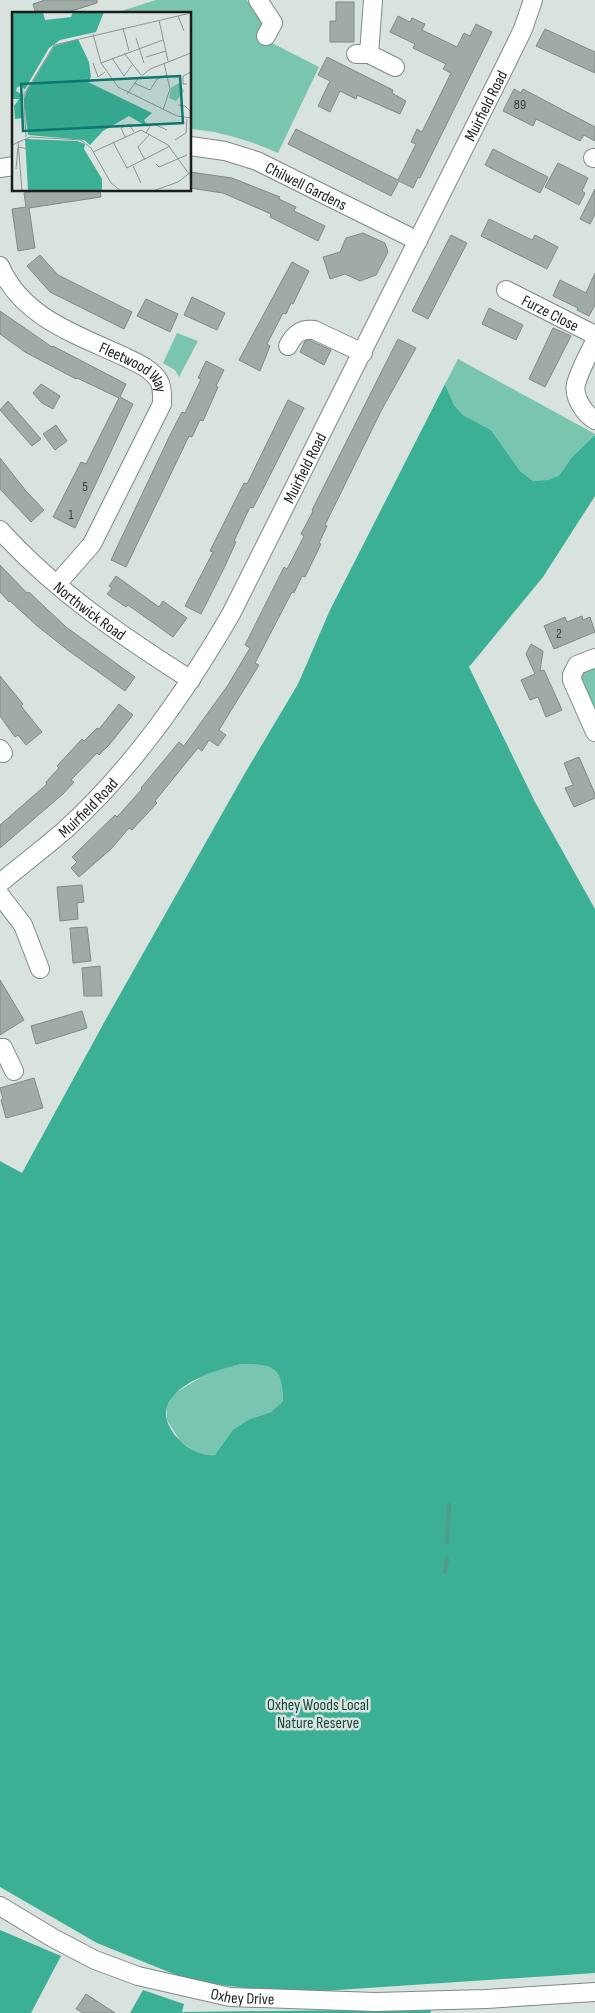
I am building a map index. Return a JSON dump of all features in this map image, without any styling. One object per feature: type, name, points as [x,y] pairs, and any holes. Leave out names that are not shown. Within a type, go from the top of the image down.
[{"type":"street","points":[[258,0],[273,23],[266,36]]},
{"type":"street","points":[[374,0],[362,54],[395,67]]},
{"type":"street","name":"Muirfield Road","points":[[0,883],[65,830],[135,756],[164,719],[231,614],[513,51],[533,0]]},
{"type":"street","name":"Chilwell Gardens","points":[[191,146],[225,151],[257,161],[418,241]]},
{"type":"street","name":"Fleetwood Way","points":[[0,266],[14,290],[24,302],[39,314],[143,366],[160,382],[162,389],[162,404],[92,544],[57,584]]},
{"type":"street","name":"Furze Close","points":[[506,290],[595,335]]},
{"type":"street","points":[[288,346],[296,334],[307,329],[314,330],[363,353]]},
{"type":"street","name":"Furze Close","points":[[595,341],[576,385],[582,406],[590,418],[595,420]]},
{"type":"street","name":"Northwick Road","points":[[0,530],[93,615],[190,680]]},
{"type":"street","points":[[595,658],[577,665],[572,675],[572,680],[595,732]]},
{"type":"street","points":[[0,895],[24,925],[40,968]]},
{"type":"street","points":[[0,1048],[3,1048],[14,1071]]},
{"type":"street","name":"Oxhey Drive","points":[[0,1906],[53,1938],[95,1960],[138,1976],[230,1997],[488,2006],[595,1992]]},
{"type":"green space","points":[[156,0],[247,0],[263,25],[258,36],[319,67],[278,153],[235,137],[191,129],[191,12],[118,12]]},
{"type":"green space","points":[[177,333],[198,341],[179,377],[175,370],[163,363]]},
{"type":"green space","points":[[458,359],[595,435],[572,457],[560,476],[547,480],[533,481],[520,471],[491,430],[463,415],[454,405],[445,384]]},
{"type":"green space","name":"Oxhey Woods Local Nature Reserve","points":[[445,384],[454,405],[463,415],[491,430],[520,471],[533,481],[547,480],[559,476],[572,457],[595,435],[595,496],[543,577],[469,667],[535,802],[595,909],[595,1973],[322,1991],[253,1989],[191,1981],[97,1943],[0,1887],[0,1161],[22,1173],[106,1019],[245,773],[298,684],[330,610]],"holes":[[[243,1364],[263,1365],[275,1370],[281,1381],[283,1401],[271,1412],[250,1419],[233,1430],[215,1455],[206,1455],[188,1447],[173,1433],[168,1424],[166,1416],[167,1407],[172,1398],[188,1383],[211,1373]]]},
{"type":"green space","points":[[595,663],[595,715],[580,680],[580,671]]},
{"type":"green space","points":[[243,1364],[263,1365],[275,1370],[281,1381],[283,1401],[271,1412],[250,1419],[215,1455],[206,1457],[197,1453],[180,1441],[167,1420],[167,1407],[174,1394],[203,1376],[222,1368]]},
{"type":"green space","points":[[0,1930],[61,1956],[31,2013],[0,2013]]},
{"type":"green space","points":[[143,1990],[184,2004],[182,2012],[430,2009],[431,2013],[130,2013]]},
{"type":"building","points":[[45,0],[97,0],[97,3],[68,12],[35,12],[33,4]]},
{"type":"building","points":[[336,2],[354,2],[354,42],[330,42],[330,21],[336,21]]},
{"type":"building","points":[[398,16],[410,22],[412,18],[425,24],[422,30],[457,47],[464,33],[470,36],[476,24],[492,32],[420,178],[418,177],[413,188],[399,181],[391,196],[288,144],[296,129],[398,180],[416,144],[411,142],[417,129],[422,132],[451,73],[443,69],[446,64],[413,48],[415,44],[390,32]]},
{"type":"building","points":[[545,29],[595,52],[595,73],[536,46]]},
{"type":"building","points":[[327,57],[393,90],[392,93],[406,101],[400,114],[357,95],[356,99],[340,91],[330,112],[318,106],[330,81],[318,75]]},
{"type":"building","points":[[514,89],[521,93],[523,89],[595,127],[595,141],[584,135],[580,141],[536,119],[533,126],[503,111]]},
{"type":"building","points":[[493,149],[548,177],[540,193],[485,165]]},
{"type":"building","points":[[558,163],[588,178],[582,191],[585,193],[579,205],[545,187]]},
{"type":"building","points":[[191,172],[232,178],[280,197],[279,199],[296,207],[294,211],[325,226],[318,241],[270,217],[271,214],[223,193],[191,188]]},
{"type":"building","points":[[595,189],[595,214],[590,224],[580,219]]},
{"type":"building","points":[[33,191],[100,191],[101,197],[29,208],[35,248],[18,251],[12,209],[26,207],[24,193]]},
{"type":"building","points":[[489,219],[532,240],[535,235],[558,247],[547,269],[481,236]]},
{"type":"building","points":[[363,233],[385,243],[388,252],[376,275],[360,281],[345,274],[330,279],[323,257],[340,252],[346,238]]},
{"type":"building","points":[[451,235],[467,243],[428,319],[412,311]]},
{"type":"building","points":[[40,255],[58,275],[132,312],[124,329],[50,292],[27,266]]},
{"type":"building","points":[[292,262],[309,271],[293,304],[291,303],[286,314],[283,313],[267,344],[270,346],[260,371],[239,360]]},
{"type":"building","points":[[595,273],[595,305],[589,316],[577,310],[578,308],[553,296],[560,280],[586,293]]},
{"type":"building","points":[[192,297],[225,313],[217,330],[184,315]]},
{"type":"building","points":[[146,299],[178,314],[170,332],[137,316]]},
{"type":"building","points":[[489,308],[523,325],[516,340],[482,324]]},
{"type":"building","points":[[0,311],[52,347],[126,384],[120,397],[133,404],[75,528],[53,517],[81,462],[86,464],[119,398],[76,379],[25,352],[0,334]]},
{"type":"building","points":[[553,328],[571,336],[545,387],[529,379]]},
{"type":"building","points":[[398,339],[416,348],[381,411],[325,525],[327,526],[319,543],[321,544],[305,577],[302,576],[294,593],[292,592],[255,663],[259,665],[219,730],[226,735],[218,746],[209,740],[202,751],[198,748],[155,801],[157,803],[132,830],[129,828],[111,849],[79,877],[71,868],[77,862],[72,857],[115,815],[117,817],[179,742],[184,746],[228,685],[250,648],[245,645],[284,567],[287,569],[304,536],[301,534],[312,510]]},
{"type":"building","points":[[309,340],[331,350],[324,365],[300,352],[305,341]]},
{"type":"building","points":[[206,361],[224,370],[216,386],[218,387],[203,421],[200,420],[192,437],[189,436],[126,567],[111,560],[171,433],[182,412],[185,413],[201,379],[198,378]]},
{"type":"building","points":[[41,384],[60,396],[53,409],[42,403],[33,393]]},
{"type":"building","points":[[288,400],[304,408],[253,508],[250,507],[234,541],[236,542],[201,614],[185,606],[213,552],[210,551],[244,483],[247,484]]},
{"type":"building","points":[[8,401],[41,439],[32,446],[0,410]]},
{"type":"building","points":[[56,425],[67,441],[55,450],[43,434]]},
{"type":"building","points":[[0,458],[44,510],[31,522],[0,489]]},
{"type":"building","points":[[0,565],[27,593],[29,592],[66,627],[135,677],[125,691],[69,651],[9,602],[0,592]]},
{"type":"building","points":[[116,576],[159,607],[163,601],[187,618],[173,637],[128,605],[126,607],[107,594],[112,588],[109,586]]},
{"type":"building","points":[[582,616],[583,620],[590,617],[595,632],[554,649],[544,626],[565,617],[567,622]]},
{"type":"building","points":[[531,644],[543,651],[540,671],[544,670],[562,710],[546,717],[538,697],[530,700],[521,680],[535,674],[526,654]]},
{"type":"building","points":[[0,676],[23,704],[21,706],[42,732],[26,745],[18,735],[15,737],[0,716]]},
{"type":"building","points":[[119,704],[133,715],[110,744],[99,755],[97,753],[71,780],[74,782],[63,794],[0,848],[0,825],[47,784],[46,782],[59,768],[57,766],[82,739],[84,741],[97,728],[99,729]]},
{"type":"building","points":[[579,757],[595,798],[574,807],[565,788],[573,785],[564,763]]},
{"type":"building","points":[[82,885],[84,902],[77,903],[78,919],[60,921],[57,887]]},
{"type":"building","points":[[87,927],[91,961],[73,963],[70,928]]},
{"type":"building","points":[[100,966],[102,996],[84,996],[82,968]]},
{"type":"building","points":[[0,980],[24,1020],[0,1035]]},
{"type":"building","points":[[82,1011],[87,1028],[36,1044],[31,1026]]},
{"type":"building","points":[[34,1078],[43,1108],[6,1118],[0,1088]]},
{"type":"building","points":[[86,1994],[115,2013],[83,2013],[76,2009]]},
{"type":"waterway","points":[[447,1542],[449,1505]]},
{"type":"waterway","points":[[445,1571],[447,1558]]}]
